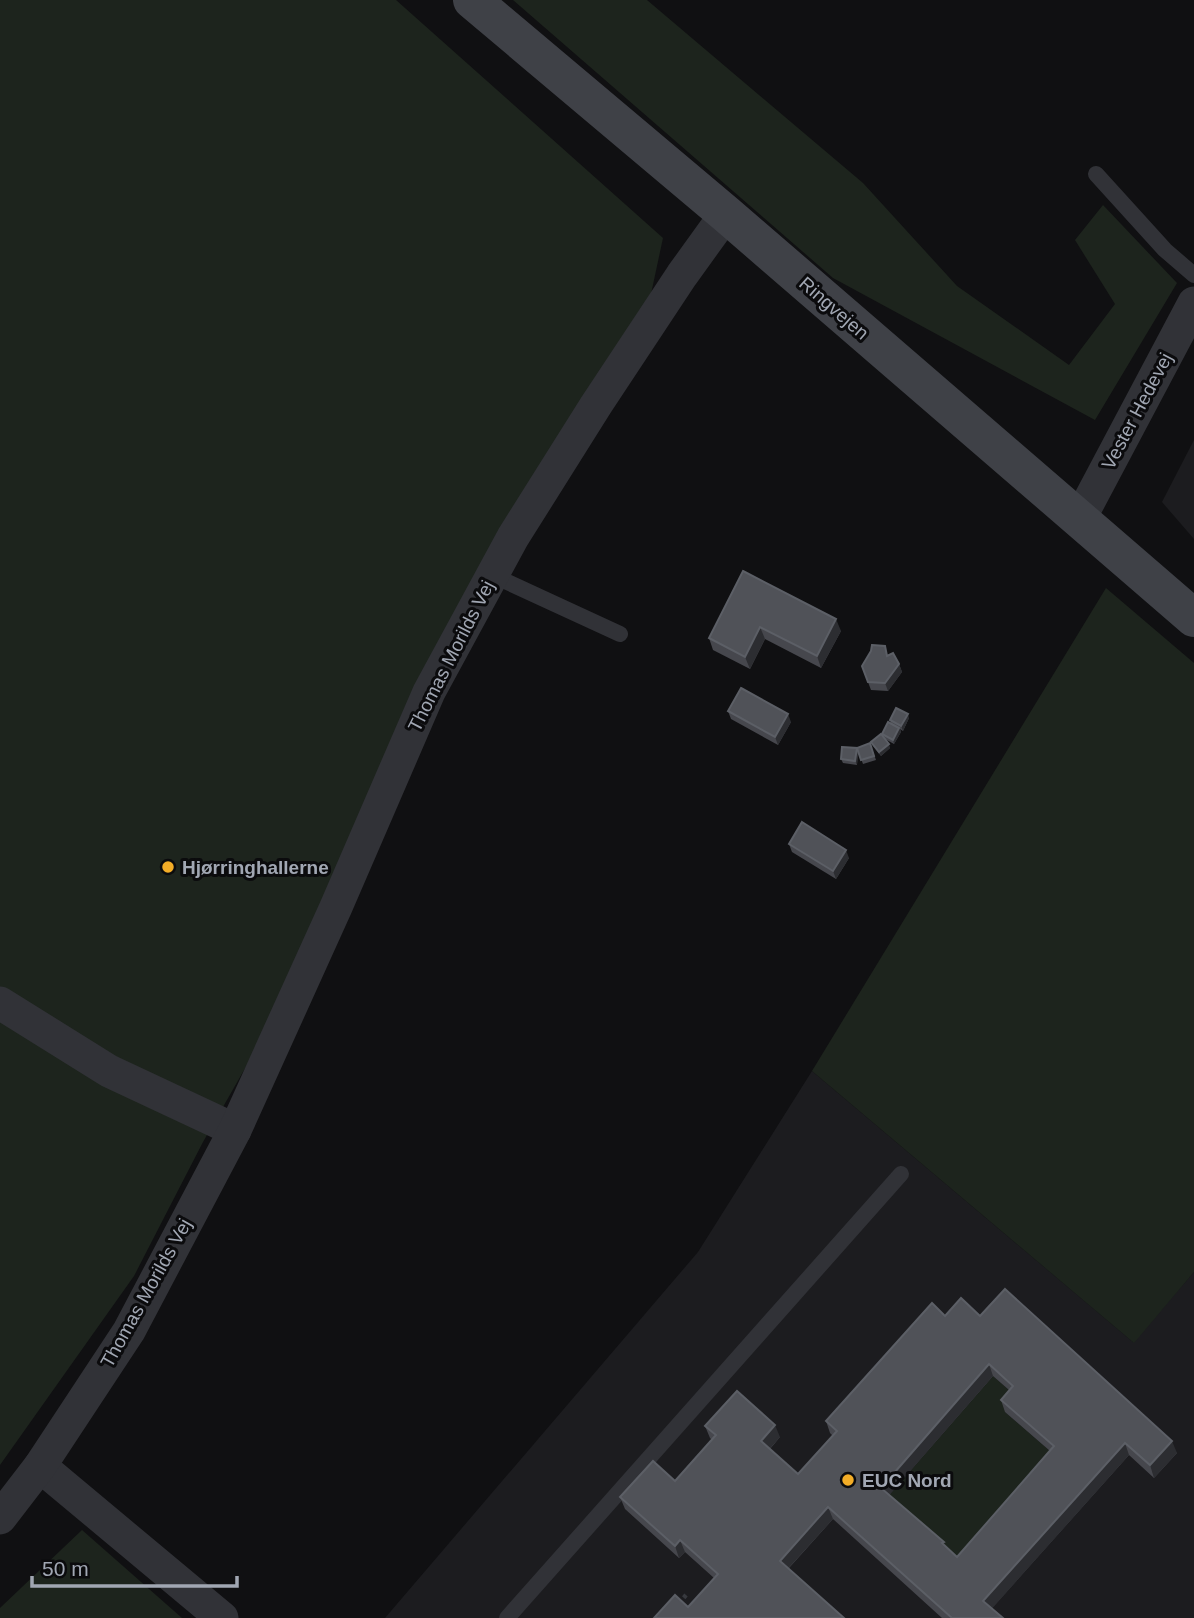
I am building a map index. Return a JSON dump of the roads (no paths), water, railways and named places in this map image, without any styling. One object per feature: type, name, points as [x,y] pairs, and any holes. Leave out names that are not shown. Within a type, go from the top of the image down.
[{"type":"main road","name":"Ringvejen","points":[[472,0],[726,214],[1194,618]]},
{"type":"street","name":"Thomas Morilds Vej","points":[[0,1518],[40,1466],[129,1331],[234,1130],[429,692],[513,537],[596,405],[726,214]]},
{"type":"street","name":"Vester Hedevej","points":[[1079,520],[1194,303]]},
{"type":"street","points":[[0,1003],[109,1071],[234,1130]]},
{"type":"street","points":[[40,1466],[222,1618]]},
{"type":"lane","points":[[1096,174],[1165,250],[1194,275]]},
{"type":"lane","points":[[492,575],[620,634]]},
{"type":"lane","points":[[508,1618],[901,1174]]},
{"type":"place","name":"Hjørringhallerne","points":[[168,867]]},
{"type":"place","name":"EUC Nord","points":[[848,1480]]}]
